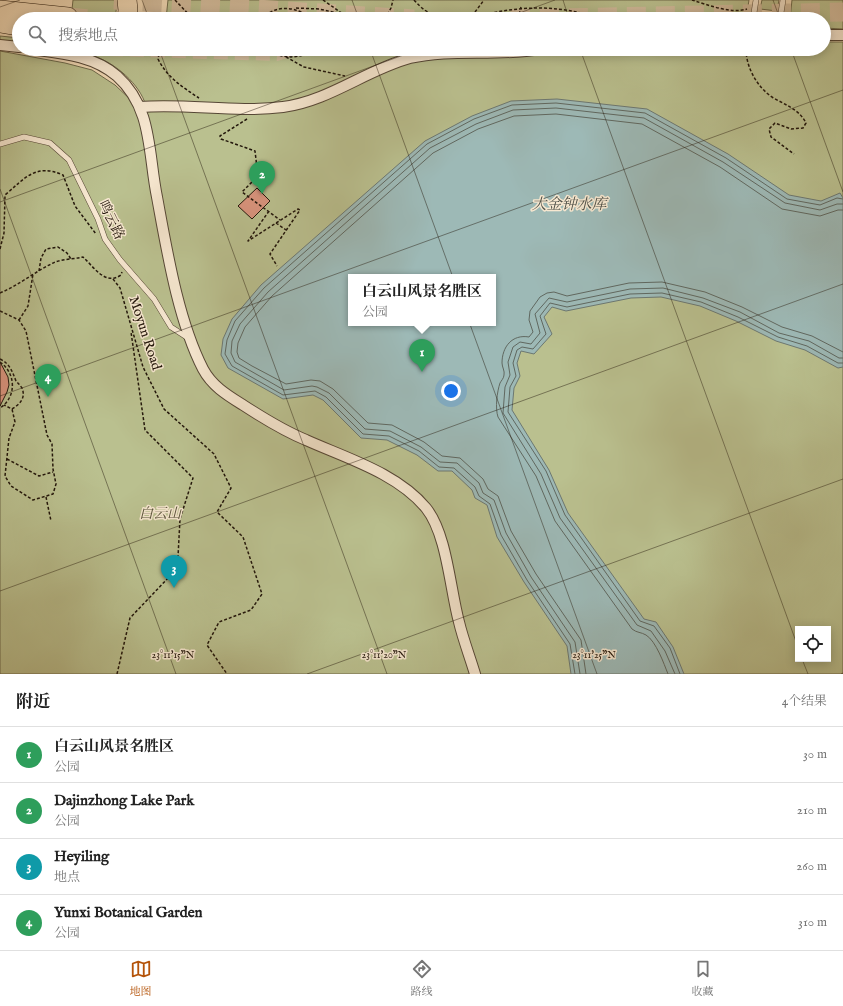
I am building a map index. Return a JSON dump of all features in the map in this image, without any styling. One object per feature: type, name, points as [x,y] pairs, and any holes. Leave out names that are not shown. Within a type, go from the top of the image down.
[{"type":"highway","points":[[127,0],[127,12]]},
{"type":"highway","points":[[0,10],[19,12]]},
{"type":"highway","points":[[0,24],[12,25]]},
{"type":"street","points":[[831,35],[843,35]]},
{"type":"street","points":[[0,45],[12,46]]},
{"type":"street","points":[[76,56],[97,63],[116,75],[136,97],[146,121],[156,195],[186,326],[202,367],[210,381],[224,393],[257,414],[303,439],[390,478],[415,496],[427,509],[432,516],[441,538],[459,622],[475,674]]},
{"type":"street","points":[[140,107],[156,106],[210,109],[248,109],[285,106],[320,97],[391,65],[423,56]]},
{"type":"lane","points":[[754,12],[756,0]]},
{"type":"lane","points":[[781,12],[783,0]]},
{"type":"lane","name":"鸣云路","points":[[0,144],[24,137],[50,143],[68,160],[98,219],[105,239],[120,260],[154,299],[171,327],[192,340]]},
{"type":"path","points":[[175,0],[186,12]]},
{"type":"path","points":[[323,0],[339,12]]},
{"type":"path","points":[[389,12],[393,0]]},
{"type":"path","points":[[414,0],[424,12]]},
{"type":"path","points":[[476,12],[484,0]]},
{"type":"path","points":[[692,0],[708,5],[735,10],[749,8]]},
{"type":"path","points":[[294,8],[301,12]]},
{"type":"path","points":[[275,12],[294,8],[320,9],[333,12]]},
{"type":"path","points":[[499,12],[521,8],[554,8],[571,12]]},
{"type":"path","points":[[520,12],[521,8]]},
{"type":"path","points":[[159,56],[158,59],[166,72],[180,86],[203,100]]},
{"type":"path","points":[[286,57],[302,56]]},
{"type":"path","points":[[747,56],[749,65],[760,86],[771,96],[797,110],[806,123],[803,128],[795,129],[774,123],[769,129],[771,138],[794,154]]},
{"type":"path","points":[[286,57],[304,67],[347,76]]},
{"type":"path","points":[[248,109],[247,119],[220,136],[221,139],[254,151],[258,176],[242,192],[280,220]]},
{"type":"path","points":[[0,249],[4,233],[5,195],[30,173],[51,170],[63,175],[75,206],[95,234],[105,239]]},
{"type":"path","points":[[269,211],[248,241],[298,209],[300,210],[270,254],[277,266]]},
{"type":"path","points":[[276,223],[286,231]]},
{"type":"path","points":[[39,271],[41,258],[46,249],[58,247],[67,253],[71,259]]},
{"type":"path","points":[[0,293],[9,290],[33,274],[57,262],[83,257],[103,277],[113,279],[121,275],[120,260]]},
{"type":"path","points":[[19,320],[28,306],[33,274]]},
{"type":"path","name":"Moyun Road","points":[[113,279],[120,288],[143,367],[164,409],[214,454],[224,473],[231,488],[217,512],[242,537],[262,594],[251,610],[219,622],[207,645],[227,674]]},
{"type":"path","points":[[0,310],[19,320],[26,331],[47,435],[52,444],[53,472],[56,484],[53,494],[33,500],[11,486],[5,476],[9,438],[15,422],[12,409]]},
{"type":"path","points":[[117,674],[130,618],[170,576],[178,557],[180,519],[194,478],[145,430],[130,326]]},
{"type":"path","points":[[0,359],[10,367],[22,389],[22,400],[12,409]]},
{"type":"path","points":[[0,362],[10,373],[13,381],[9,398],[0,408]]},
{"type":"path","points":[[4,405],[12,409]]},
{"type":"path","points":[[7,459],[39,476],[53,472]]},
{"type":"path","points":[[46,497],[51,521]]},
{"type":"green space","points":[[73,0],[115,0],[115,12],[72,12]]},
{"type":"green space","points":[[168,0],[749,0],[747,12],[167,12]]},
{"type":"green space","points":[[762,0],[779,0],[777,11],[760,9]]},
{"type":"green space","points":[[792,0],[843,0],[843,29],[831,28],[831,12],[791,12]]},
{"type":"green space","points":[[0,36],[12,37],[12,42],[0,41]]},
{"type":"green space","name":"白云山","points":[[831,42],[843,42],[843,674],[0,674],[0,51],[12,53],[12,56],[27,56],[92,70],[115,85],[131,100],[146,106],[138,90],[126,75],[102,59],[92,56],[831,56]]},
{"type":"water","name":"大金钟水库","points":[[557,99],[647,109],[728,154],[789,195],[821,201],[840,193],[843,198],[843,367],[838,368],[805,350],[776,341],[736,321],[700,306],[661,297],[631,298],[566,311],[552,307],[544,317],[552,334],[534,354],[521,351],[517,363],[520,376],[514,388],[512,410],[549,470],[568,513],[644,619],[656,622],[673,647],[684,674],[571,674],[567,646],[524,582],[497,537],[487,505],[475,498],[472,490],[452,471],[438,471],[417,455],[387,440],[361,438],[323,400],[313,395],[283,399],[228,368],[221,355],[223,339],[232,319],[261,285],[425,141],[472,116],[511,101]]},
{"type":"building","points":[[257,188],[270,201],[252,219],[238,206]]},
{"type":"building","points":[[0,362],[8,377],[9,385],[0,406]]},
{"type":"tunnel","points":[[114,0],[303,12]]},
{"type":"tunnel","points":[[831,12],[843,12]]},
{"type":"place","name":"Dajinzhong Lake Park","points":[[262,194]]},
{"type":"place","name":"白云山风景名胜区","points":[[422,372]]},
{"type":"place","name":"Yunxi Botanical Garden","points":[[48,397]]},
{"type":"place","name":"Heyiling","points":[[174,588]]}]
